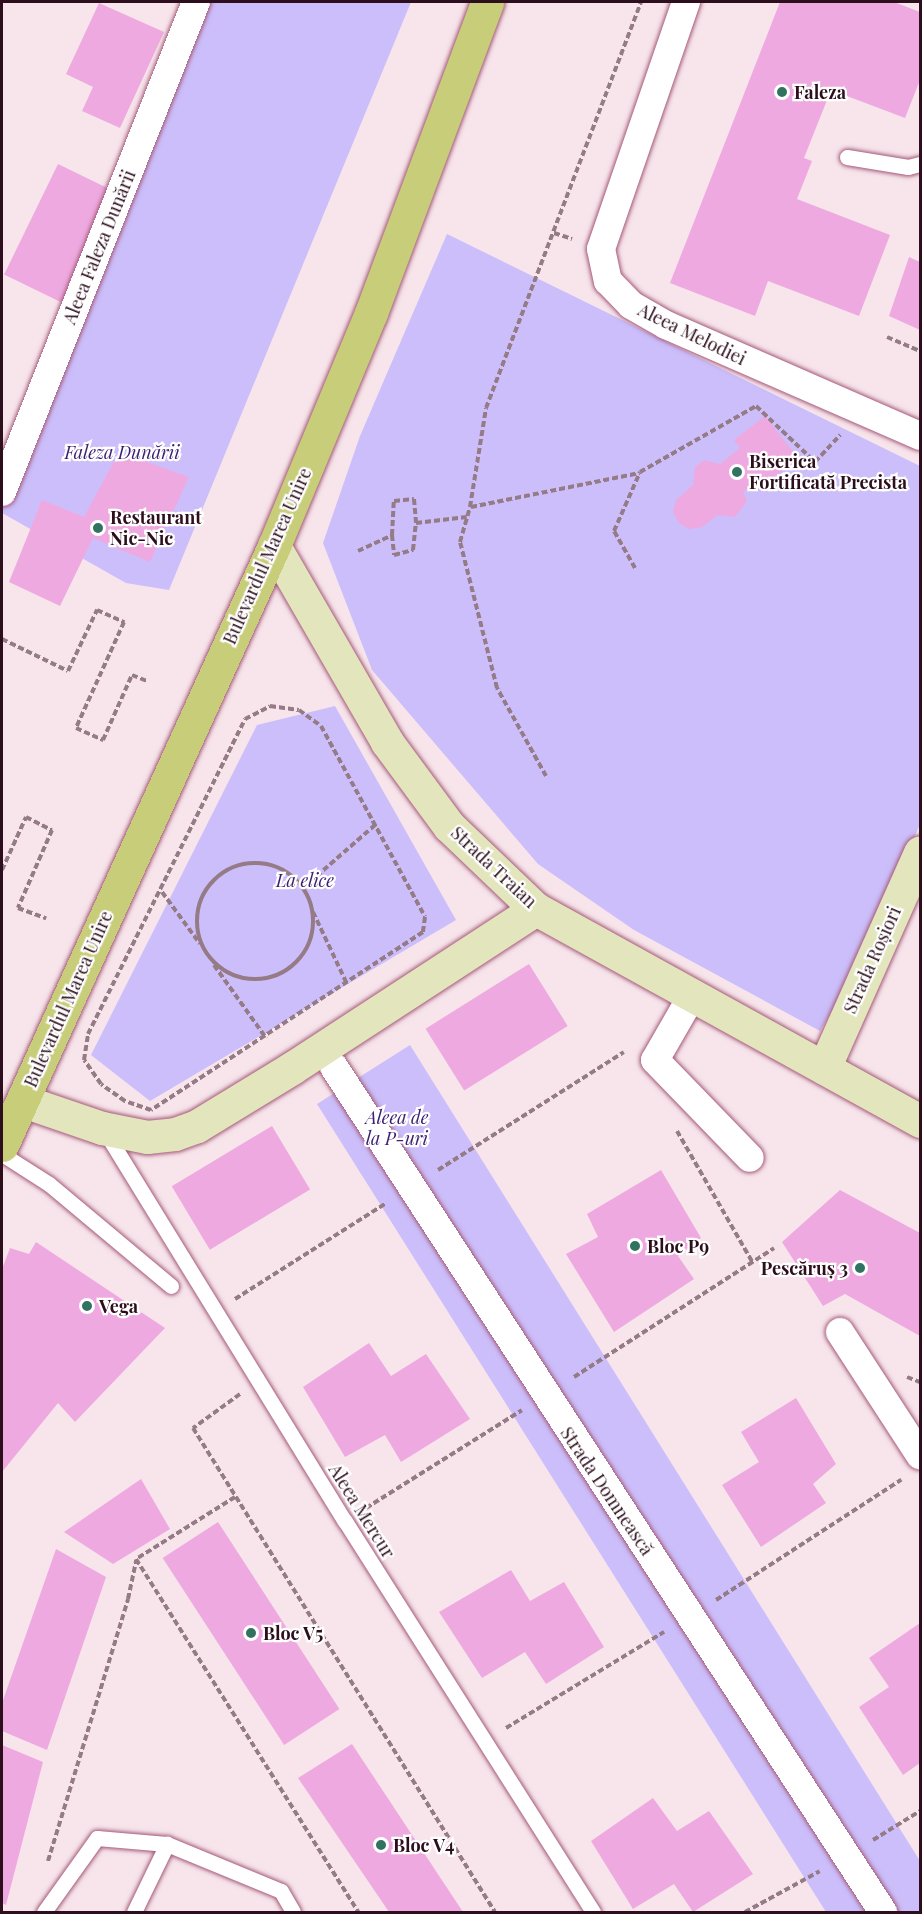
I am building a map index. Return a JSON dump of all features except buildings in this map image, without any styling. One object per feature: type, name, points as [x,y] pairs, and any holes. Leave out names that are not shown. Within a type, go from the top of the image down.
[{"type":"main road","name":"Bulevardul Marea Unire","points":[[2,1145],[122,876],[274,546],[371,313],[487,2]]},
{"type":"main road","name":"Strada Traian","points":[[274,546],[387,742],[449,826],[536,909],[921,1121]]},
{"type":"main road","name":"Strada Roșiori","points":[[824,1068],[921,852]]},
{"type":"main road","name":"Bulevardul Marea Unire","points":[[23,1101],[102,1128],[147,1137],[175,1134],[197,1126],[471,954],[536,909]]},
{"type":"street","name":"Aleea Faleza Dunării","points":[[2,492],[196,2]]},
{"type":"street","name":"Aleea Melodiei","points":[[686,2],[601,249],[608,281],[631,305],[666,325],[921,436]]},
{"type":"street","points":[[693,994],[654,1060],[750,1158]]},
{"type":"street","name":"Strada Domnească","points":[[334,1067],[883,1912]]},
{"type":"street","points":[[840,1332],[921,1455]]},
{"type":"lane","points":[[847,157],[908,167],[921,164]]},
{"type":"lane","name":"Aleea Mercur","points":[[102,1128],[218,1310],[345,1521],[593,1912]]},
{"type":"lane","points":[[2,1154],[49,1184],[171,1286]]},
{"type":"lane","points":[[44,1912],[97,1838],[167,1844],[280,1892],[293,1912]]},
{"type":"lane","points":[[134,1912],[167,1844]]},
{"type":"path","points":[[546,776],[497,688],[460,542],[470,507],[486,408],[641,2]]},
{"type":"path","points":[[888,337],[921,351]]},
{"type":"path","points":[[470,507],[640,472],[756,406],[815,462],[858,410]]},
{"type":"path","points":[[635,568],[615,531],[640,472]]},
{"type":"path","points":[[414,499],[416,523],[413,550],[394,555],[392,535],[394,501],[414,499]]},
{"type":"path","points":[[416,523],[467,517]]},
{"type":"path","points":[[358,551],[392,535]]},
{"type":"path","points":[[2,639],[68,671],[97,610],[124,622],[76,728],[103,740],[132,675],[147,681]]},
{"type":"path","points":[[270,706],[299,710],[321,726],[424,917],[423,932],[266,1038],[151,1110],[117,1095],[101,1084],[84,1060],[88,1034],[162,891],[245,719],[270,706]]},
{"type":"path","points":[[2,870],[26,817],[52,830],[18,908],[46,918]]},
{"type":"path","points":[[303,888],[375,825]]},
{"type":"path","points":[[311,907],[313,926],[308,945],[297,961],[282,973],[264,979],[245,979],[227,973],[211,961],[201,945],[197,908],[218,876],[234,867],[252,863],[271,865],[288,874],[303,888],[347,984]]},
{"type":"path","points":[[162,891],[266,1038]]},
{"type":"path","points":[[218,1310],[630,1049]]},
{"type":"path","points":[[671,1120],[753,1263],[774,1248]]},
{"type":"path","points":[[907,1377],[921,1382]]},
{"type":"path","points":[[260,1379],[192,1428],[495,1912]]},
{"type":"path","points":[[44,1872],[128,1599],[136,1559],[235,1497]]},
{"type":"path","points":[[136,1559],[358,1912]]},
{"type":"green space","name":"Faleza Dunării","points":[[209,2],[411,2],[169,590],[126,583],[2,513],[2,495]]},
{"type":"green space","points":[[447,234],[920,466],[920,824],[862,960],[820,1031],[634,930],[538,864],[372,670],[323,543],[360,436]]},
{"type":"green space","name":"La elice","points":[[335,706],[456,920],[150,1101],[91,1055],[257,725]]},
{"type":"green space","name":"Aleea de la P-uri","points":[[410,1045],[920,1861],[920,1912],[826,1912],[317,1104]]},
{"type":"place","name":"Faleza","points":[[782,92]]},
{"type":"place","name":"Biserica Fortificată Precista","points":[[737,472]]},
{"type":"place","name":"Restaurant Nic-Nic","points":[[98,528]]},
{"type":"place","name":"Bloc P9","points":[[635,1246]]},
{"type":"place","name":"Pescăruș 3","points":[[860,1268]]},
{"type":"place","name":"Vega","points":[[87,1306]]},
{"type":"place","name":"Bloc V5","points":[[251,1633]]},
{"type":"place","name":"Bloc V4","points":[[381,1845]]}]
